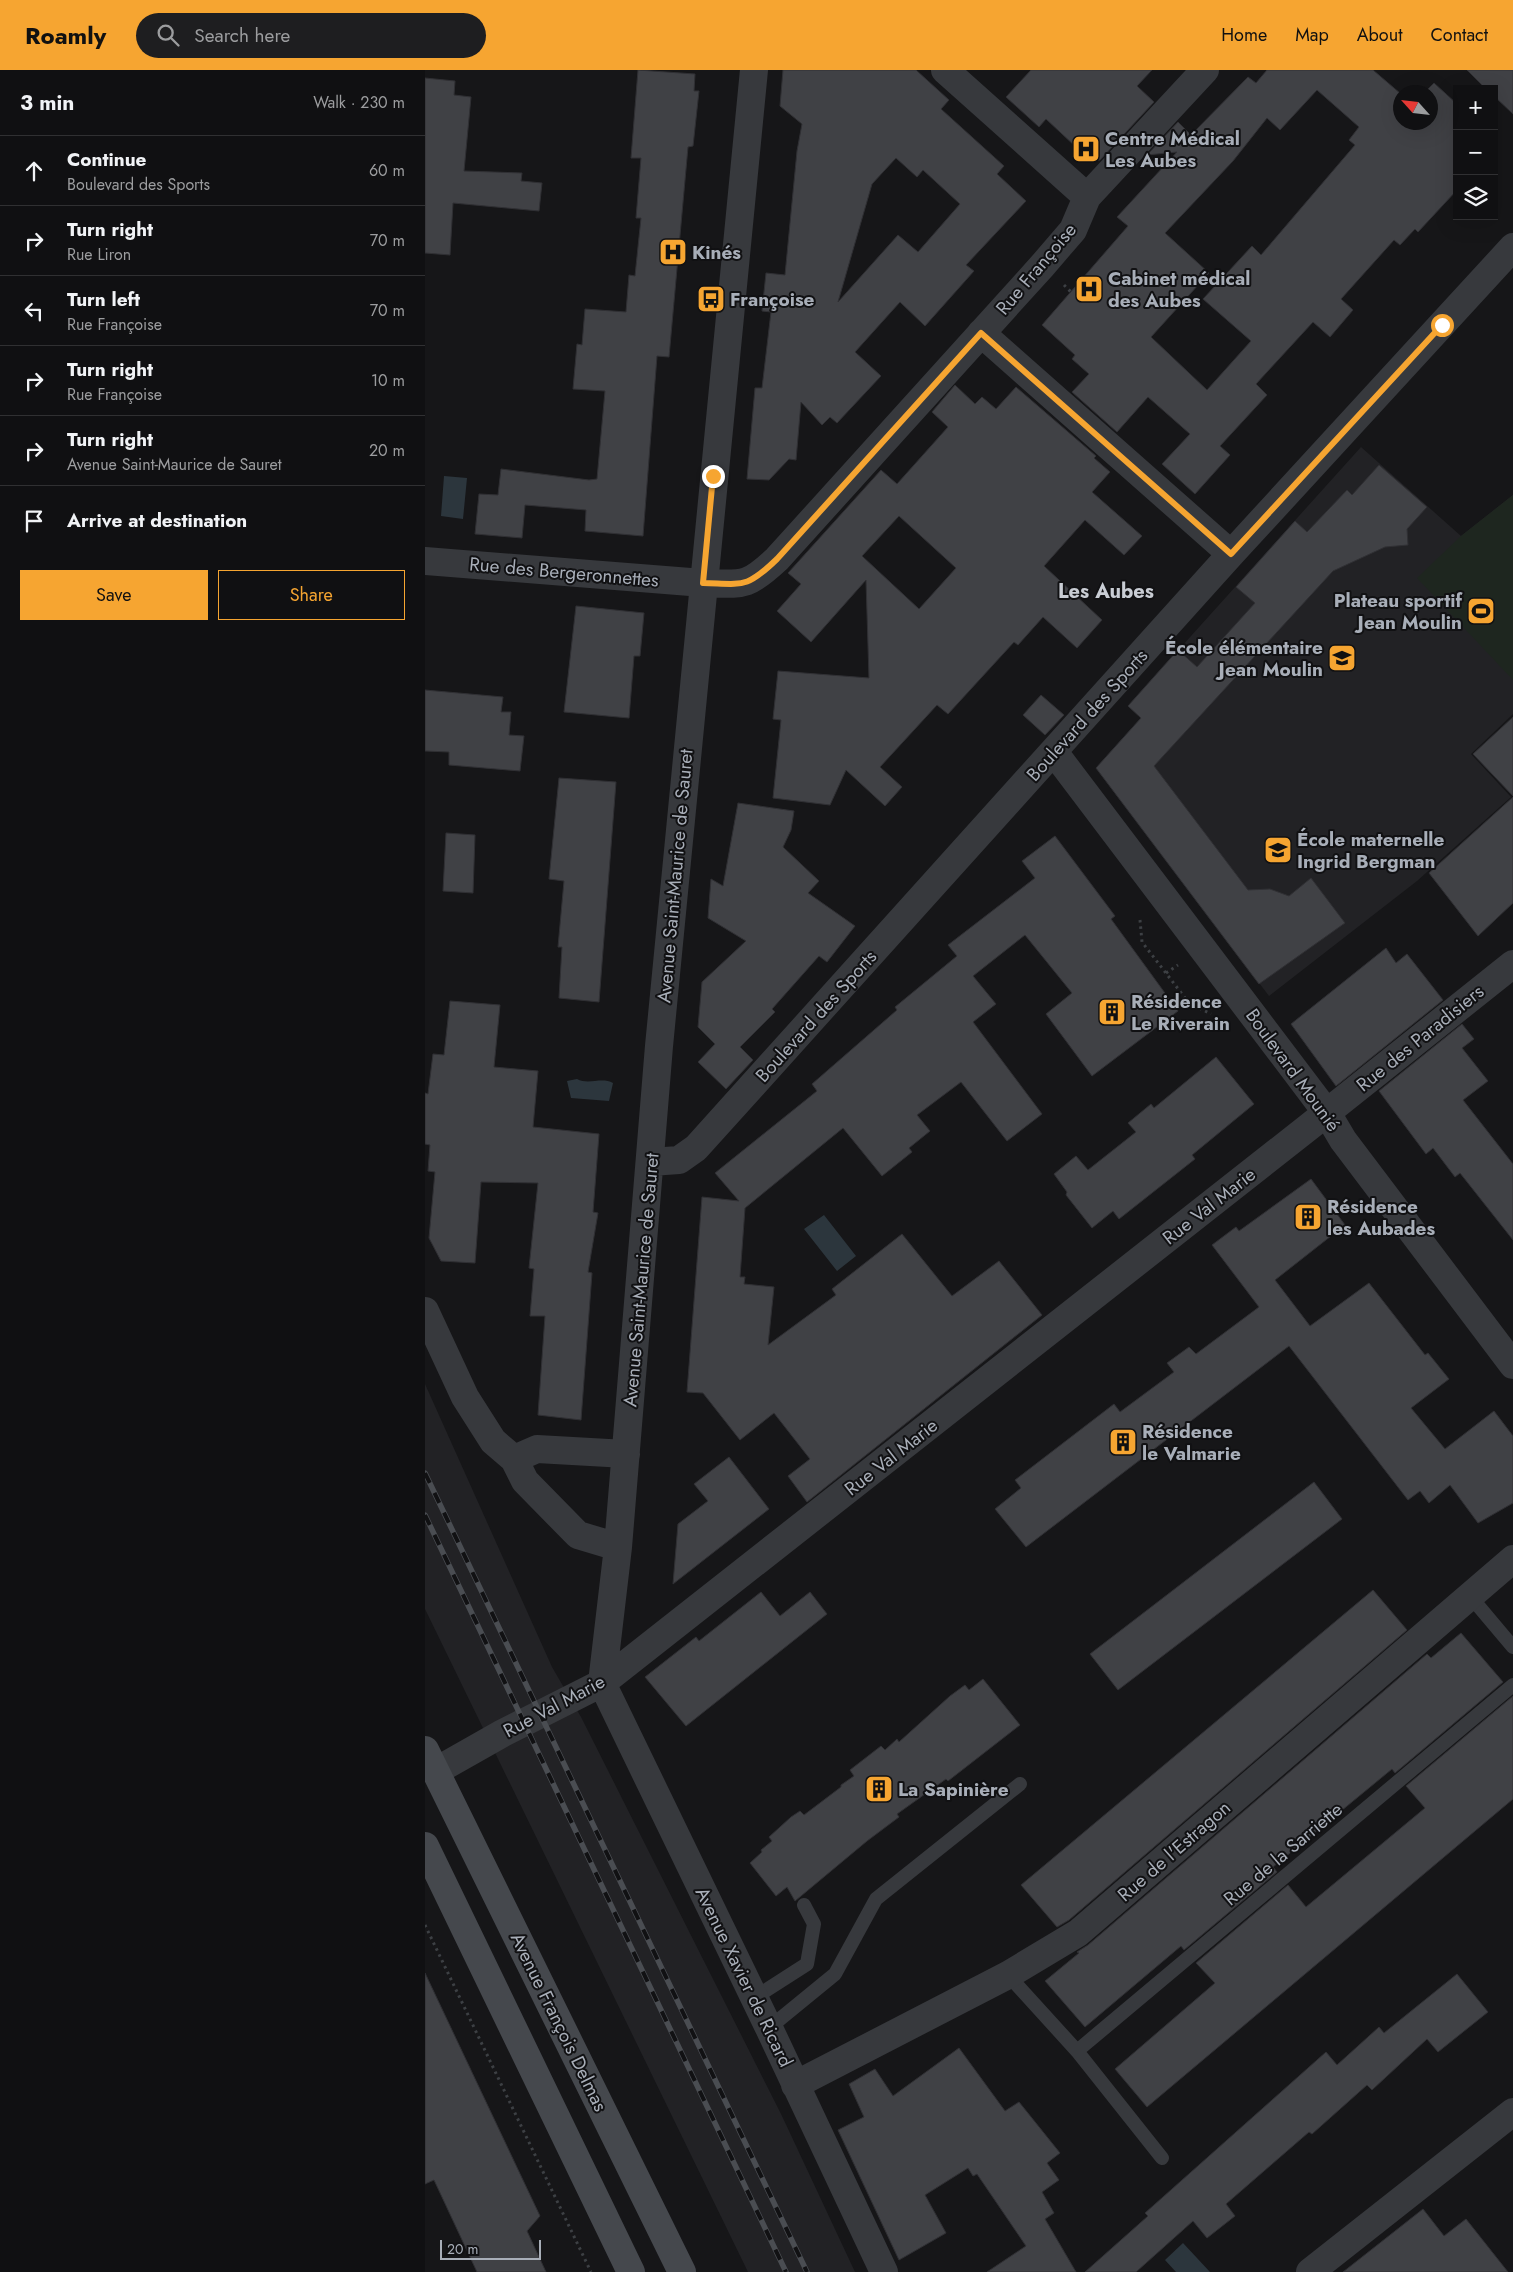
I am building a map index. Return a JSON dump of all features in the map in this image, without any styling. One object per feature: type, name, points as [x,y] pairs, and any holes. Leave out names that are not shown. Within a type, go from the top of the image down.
[{"type":"main road","name":"Avenue François Delmas","points":[[429,1766],[682,2272]]},
{"type":"main road","points":[[425,1846],[631,2272]]},
{"type":"street","name":"Avenue Saint-Maurice de Sauret","points":[[602,1683],[618,1547],[659,1046],[754,70]]},
{"type":"street","points":[[945,70],[1087,198]]},
{"type":"street","name":"Rue Françoise","points":[[703,583],[742,584],[758,577],[783,552],[1073,230],[1087,198],[1205,70]]},
{"type":"street","name":"Boulevard des Sports","points":[[651,1162],[679,1160],[696,1148],[1231,554],[1513,247]]},
{"type":"street","points":[[981,333],[1231,554]]},
{"type":"street","name":"Rue des Bergeronnettes","points":[[425,561],[703,583]]},
{"type":"street","name":"Boulevard Mounié","points":[[1054,752],[1327,1113],[1343,1140],[1513,1365]]},
{"type":"street","name":"Rue des Paradisiers","points":[[1327,1113],[1513,964]]},
{"type":"street","name":"Rue Val Marie","points":[[429,1766],[503,1733],[602,1683],[1327,1113]]},
{"type":"street","points":[[425,1311],[465,1397],[493,1442],[514,1459],[525,1481],[578,1535],[618,1547]]},
{"type":"street","points":[[514,1459],[537,1449],[626,1454]]},
{"type":"street","name":"Rue de l'Estragon","points":[[795,2085],[1008,1975],[1078,1933],[1513,1559]]},
{"type":"street","name":"Avenue Xavier de Ricard","points":[[602,1683],[769,2028],[884,2272]]},
{"type":"street","points":[[1310,2272],[1513,2112]]},
{"type":"lane","points":[[1470,1596],[1513,1646]]},
{"type":"lane","name":"Rue de la Sarriette","points":[[1077,2051],[1513,1685]]},
{"type":"lane","points":[[769,2028],[835,1974],[875,1898],[1020,1784]]},
{"type":"lane","points":[[754,1998],[807,1964],[814,1924],[804,1905]]},
{"type":"lane","points":[[1008,1975],[1077,2051],[1162,2158]]},
{"type":"path","points":[[1140,920],[1142,942],[1189,1003],[1211,1014]]},
{"type":"path","points":[[425,1925],[591,2272]]},
{"type":"shaded area","name":"École élémentaire Jean Moulin","points":[[1361,447],[1461,536],[1513,495],[1513,714],[1471,754],[1511,797],[1417,881],[1269,996],[1096,768],[1141,718],[1128,706]]},
{"type":"shaded area","points":[[444,476],[467,478],[463,519],[441,516]]},
{"type":"shaded area","name":"Plateau sportif Jean Moulin","points":[[1513,495],[1513,680],[1417,578],[1461,536]]},
{"type":"shaded area","points":[[577,1079],[581,1081],[609,1081],[613,1083],[609,1101],[571,1098],[567,1081]]},
{"type":"shaded area","points":[[824,1215],[856,1256],[837,1271],[804,1229]]},
{"type":"shaded area","points":[[425,1384],[552,1667],[581,1717],[782,2116],[855,2272],[748,2272],[425,1609]]},
{"type":"shaded area","points":[[1183,2243],[1210,2272],[1176,2272],[1165,2260]]},
{"type":"building","points":[[638,70],[695,74],[694,91],[699,91],[693,146],[688,147],[669,357],[657,356],[643,536],[585,531],[586,510],[525,505],[522,538],[475,534],[479,494],[498,495],[501,469],[589,480],[597,479],[605,391],[573,389],[577,344],[582,345],[585,309],[626,312],[629,275],[635,276],[641,218],[636,218],[641,158],[631,158]]},
{"type":"building","points":[[783,70],[916,70],[949,100],[941,109],[1004,166],[997,174],[1026,201],[966,265],[974,271],[925,326],[900,302],[855,352],[881,376],[837,423],[830,417],[822,425],[801,402],[796,460],[789,459],[769,480],[747,479],[755,388],[762,388],[771,312],[762,311],[766,273],[785,275],[797,151],[802,124],[780,106]],"holes":[[[896,158],[917,177],[923,170],[960,204],[918,252],[898,235],[838,302],[872,184]]]},
{"type":"building","points":[[1031,70],[1152,70],[1137,86],[1154,102],[1100,160],[1091,161],[1046,119],[1039,127],[1006,97]]},
{"type":"building","points":[[1267,70],[1373,70],[1393,87],[1393,130],[1438,130],[1438,87],[1453,100],[1453,194],[1418,232],[1415,229],[1400,245],[1394,240],[1341,299],[1353,310],[1330,337],[1313,322],[1256,384],[1267,395],[1220,446],[1230,455],[1195,494],[1162,464],[1190,434],[1148,397],[1117,432],[1072,392],[1089,374],[1072,359],[1075,355],[1042,325],[1128,226],[1117,217],[1177,152],[1147,155],[1178,122],[1191,135],[1248,77],[1256,83]],"holes":[[[1317,90],[1359,127],[1349,140],[1355,145],[1261,255],[1252,246],[1203,299],[1251,341],[1207,390],[1151,337],[1209,273],[1165,233],[1233,161],[1267,118],[1280,130]]]},
{"type":"building","points":[[1467,70],[1513,70],[1513,114],[1498,100],[1498,85],[1482,85]]},
{"type":"building","points":[[425,78],[455,81],[454,95],[471,97],[464,171],[522,173],[521,181],[542,183],[539,211],[453,203],[450,255],[425,253]]},
{"type":"building","points":[[955,385],[975,404],[982,397],[996,409],[1016,387],[1096,456],[1094,458],[1110,472],[1092,492],[1142,536],[1124,555],[1085,520],[1044,566],[1102,620],[1077,648],[1043,617],[1018,645],[1014,642],[948,714],[937,705],[880,767],[902,787],[885,806],[846,770],[830,805],[773,798],[781,720],[773,719],[778,671],[869,678],[866,580],[811,642],[777,611],[801,584],[788,573],[881,470],[897,484],[948,427],[932,412]],"holes":[[[899,516],[956,568],[919,609],[862,556]]]},
{"type":"building","points":[[1379,465],[1427,507],[1407,529],[1408,545],[1385,547],[1333,571],[1154,766],[1248,890],[1270,889],[1289,896],[1311,878],[1345,923],[1259,984],[1096,768],[1141,718],[1128,706],[1178,650],[1197,667],[1255,603],[1236,587],[1295,521],[1307,532],[1347,490],[1352,495]]},
{"type":"building","points":[[576,606],[644,613],[640,656],[634,656],[629,718],[564,712]]},
{"type":"building","points":[[425,690],[503,697],[501,712],[511,712],[509,735],[524,736],[520,771],[449,765],[449,752],[425,751]]},
{"type":"building","points":[[1041,695],[1064,715],[1045,735],[1023,715]]},
{"type":"building","points":[[1513,717],[1513,796],[1473,754]]},
{"type":"building","points":[[559,778],[616,782],[599,1002],[559,998],[562,947],[558,947],[564,881],[549,879]]},
{"type":"building","points":[[1513,797],[1513,903],[1478,936],[1429,873]]},
{"type":"building","points":[[738,803],[794,811],[791,830],[783,847],[819,881],[808,893],[855,926],[827,962],[819,956],[772,1009],[775,1012],[740,1047],[753,1060],[726,1089],[698,1062],[715,1044],[698,1027],[702,982],[746,941],[708,918],[711,879],[723,886]]},
{"type":"building","points":[[446,833],[475,835],[473,893],[443,891]]},
{"type":"building","points":[[1055,836],[1115,916],[1111,919],[1178,1011],[1092,1076],[1046,1014],[1072,993],[1025,935],[973,976],[996,1004],[973,1022],[1042,1114],[1007,1141],[961,1082],[917,1115],[930,1131],[909,1148],[912,1152],[882,1176],[843,1128],[745,1208],[740,1277],[745,1277],[744,1284],[774,1287],[768,1345],[836,1295],[832,1289],[902,1234],[952,1296],[999,1261],[1042,1315],[807,1502],[788,1476],[810,1459],[774,1413],[740,1440],[703,1393],[687,1392],[702,1197],[739,1201],[715,1173],[817,1091],[812,1084],[897,1010],[895,1007],[957,956],[948,945],[1035,878],[1022,861]]},
{"type":"building","points":[[1386,948],[1396,963],[1407,954],[1443,1000],[1336,1086],[1291,1024]]},
{"type":"building","points":[[450,1001],[500,1005],[494,1067],[538,1071],[533,1127],[599,1134],[593,1212],[598,1213],[588,1272],[592,1273],[581,1420],[538,1415],[545,1316],[530,1316],[534,1269],[529,1268],[538,1183],[481,1182],[475,1263],[441,1261],[429,1238],[435,1172],[428,1171],[430,1145],[425,1144],[425,1093],[428,1094],[433,1054],[444,1055]]},
{"type":"building","points":[[1462,1024],[1474,1039],[1462,1048],[1488,1081],[1463,1100],[1513,1164],[1513,1240],[1460,1173],[1455,1177],[1433,1148],[1426,1154],[1379,1091]]},
{"type":"building","points":[[1216,1057],[1254,1104],[1192,1155],[1195,1159],[1119,1219],[1113,1211],[1092,1228],[1066,1195],[1067,1192],[1054,1174],[1076,1156],[1088,1170],[1136,1132],[1128,1123],[1151,1104],[1154,1108]]},
{"type":"building","points":[[1311,1179],[1345,1225],[1275,1280],[1310,1326],[1369,1283],[1425,1355],[1428,1353],[1449,1379],[1411,1408],[1445,1449],[1494,1411],[1513,1436],[1513,1503],[1478,1523],[1450,1485],[1429,1503],[1420,1491],[1408,1500],[1289,1346],[1026,1547],[995,1509],[1021,1488],[1015,1480],[1114,1404],[1120,1412],[1174,1372],[1167,1363],[1189,1347],[1196,1354],[1259,1307],[1212,1245],[1236,1227],[1239,1231]]},
{"type":"building","points":[[729,1457],[769,1509],[673,1584],[678,1524],[708,1501],[694,1484]]},
{"type":"building","points":[[1314,1482],[1342,1519],[1118,1690],[1090,1654]]},
{"type":"building","points":[[1373,1590],[1407,1630],[1069,1920],[1057,1927],[1021,1885]]},
{"type":"building","points":[[761,1592],[780,1616],[810,1592],[827,1614],[686,1726],[645,1677],[696,1637],[699,1641]]},
{"type":"building","points":[[1461,1633],[1503,1682],[1395,1773],[1392,1769],[1273,1867],[1277,1872],[1184,1950],[1181,1946],[1085,2027],[1045,1981],[1427,1654],[1431,1658]]},
{"type":"building","name":"La Sapinière","points":[[983,1679],[1020,1725],[948,1781],[946,1779],[897,1814],[899,1817],[795,1901],[787,1887],[776,1896],[750,1863],[772,1841],[769,1837],[791,1817],[800,1811],[804,1815],[841,1787],[841,1785],[854,1776],[850,1770],[881,1746],[885,1750],[897,1739],[899,1742],[950,1696],[965,1685],[969,1690]]},
{"type":"building","points":[[1513,1696],[1513,1799],[1147,2107],[1115,2069],[1215,1983],[1196,1963],[1288,1885],[1306,1907],[1425,1808],[1406,1786]]},
{"type":"building","points":[[425,1973],[540,2216],[527,2231],[546,2272],[477,2272],[434,2180],[425,2184]]},
{"type":"building","points":[[1457,1974],[1488,2012],[1438,2052],[1427,2039],[1372,2090],[1367,2085],[1312,2134],[1309,2132],[1226,2204],[1235,2216],[1207,2238],[1193,2221],[1136,2272],[1085,2272],[1148,2216],[1145,2213],[1326,2052],[1337,2065],[1379,2027],[1384,2033]]},
{"type":"building","points":[[959,2048],[1005,2111],[1019,2102],[1060,2153],[1047,2163],[1059,2180],[1042,2192],[1054,2213],[1045,2219],[1076,2272],[987,2272],[1026,2246],[977,2174],[973,2176],[968,2168],[925,2195],[946,2233],[899,2260],[838,2130],[864,2117],[849,2084],[875,2069],[893,2096]]},
{"type":"building","points":[[1423,2209],[1444,2236],[1466,2219],[1508,2272],[1343,2272]]},
{"type":"railway","points":[[425,1473],[807,2272]]},
{"type":"railway","points":[[425,1515],[786,2272]]},
{"type":"place","name":"Centre Médical Les Aubes","points":[[1086,149]]},
{"type":"place","name":"Kinés","points":[[673,252]]},
{"type":"place","name":"Cabinet médical des Aubes","points":[[1089,289]]},
{"type":"place","name":"Françoise","points":[[711,299]]},
{"type":"place","name":"Plateau sportif Jean Moulin","points":[[1481,611]]},
{"type":"place","name":"École élémentaire Jean Moulin","points":[[1342,658]]},
{"type":"place","name":"École maternelle Ingrid Bergman","points":[[1278,850]]},
{"type":"place","name":"Résidence Le Riverain","points":[[1112,1012]]},
{"type":"place","name":"Résidence les Aubades","points":[[1308,1217]]},
{"type":"place","name":"Résidence le Valmarie","points":[[1123,1442]]},
{"type":"place","name":"La Sapinière","points":[[879,1789]]},
{"type":"district","name":"Les Aubes","points":[[1106,591]]},
{"type":"route","points":[[713,476],[703,583],[742,584],[758,577],[777,559],[981,333],[1231,554],[1442,325]]}]
